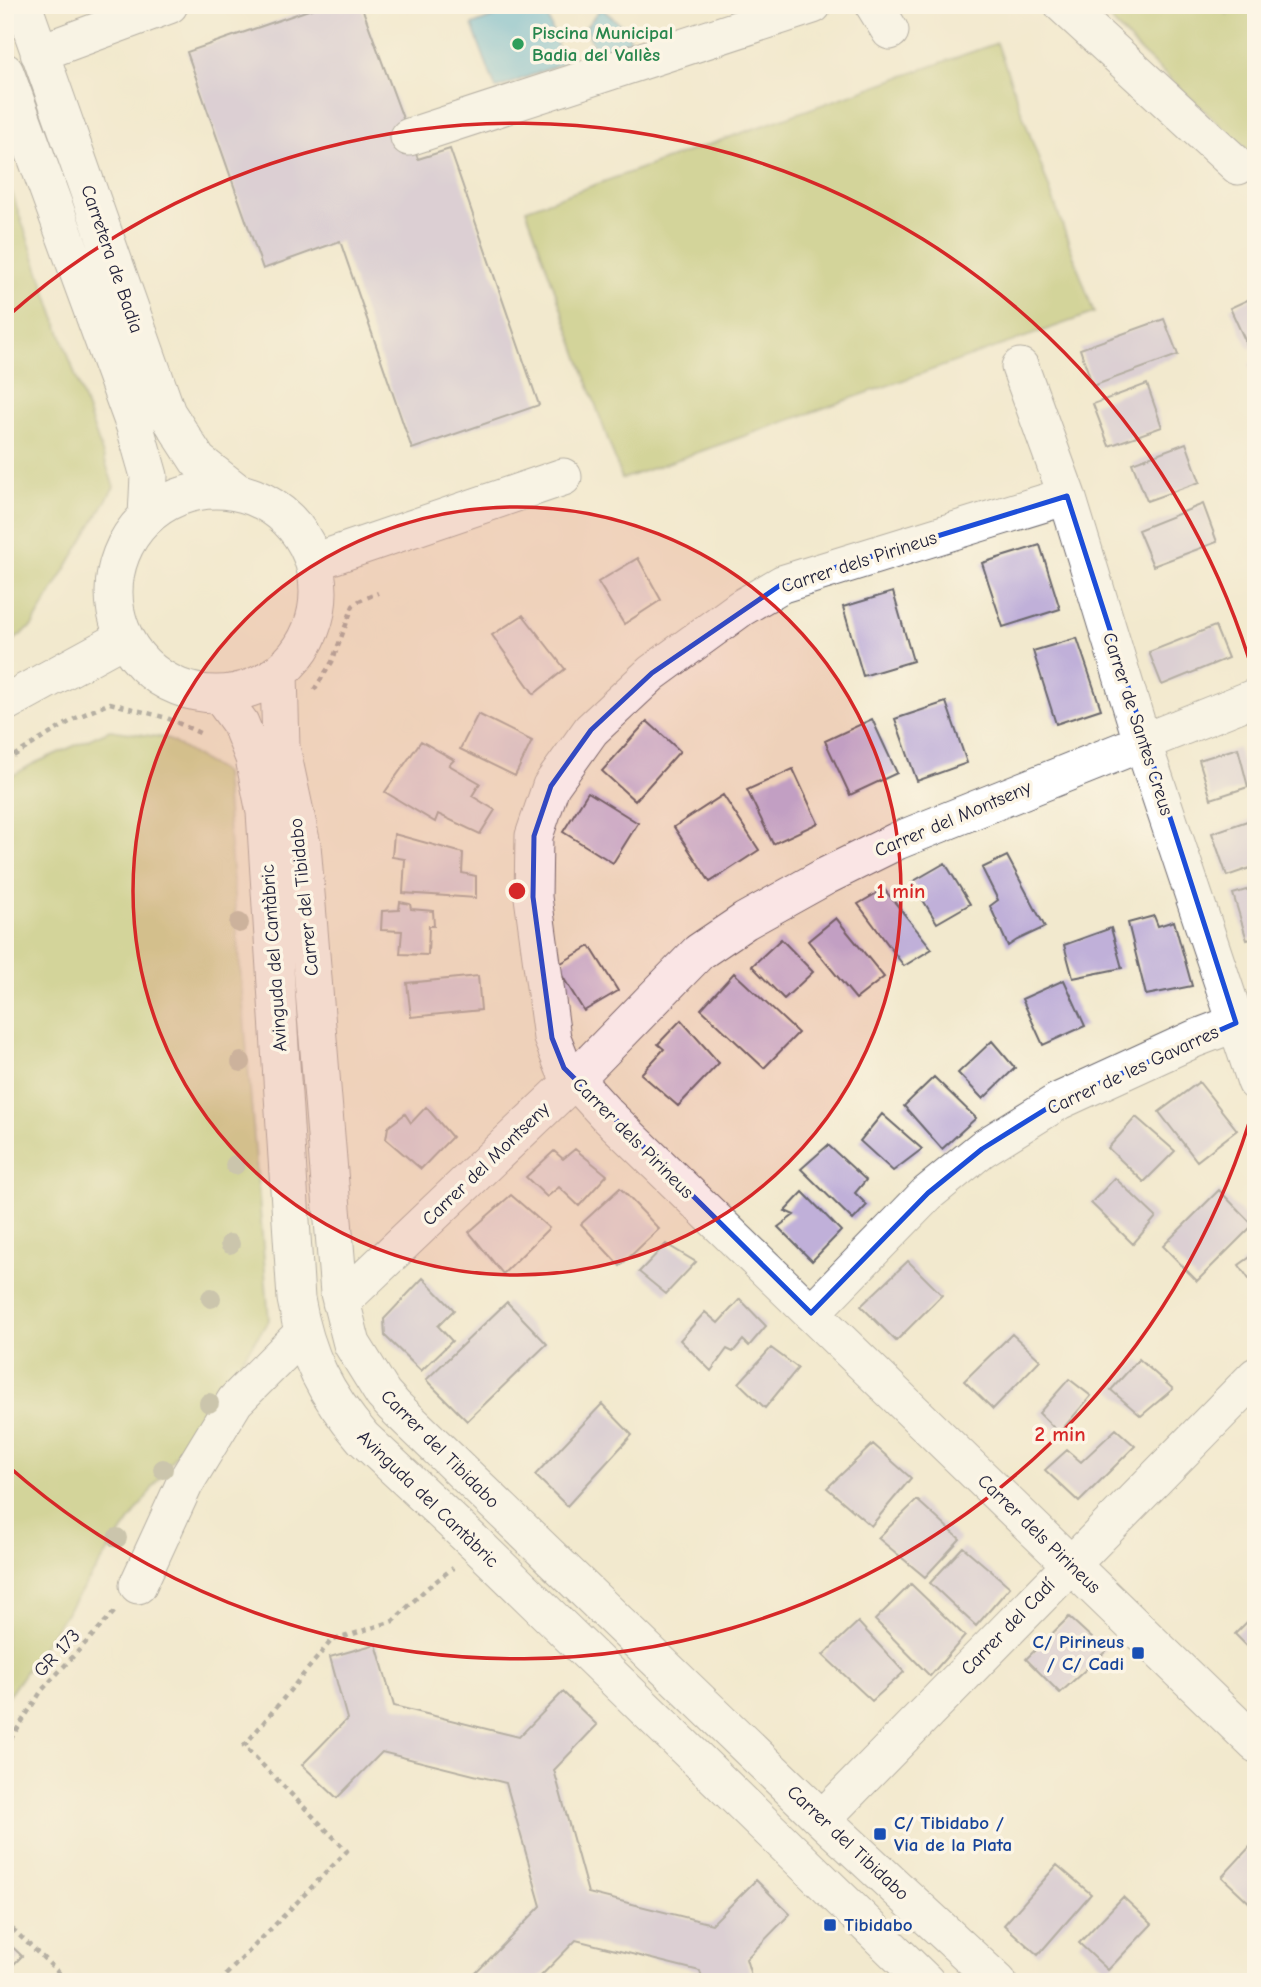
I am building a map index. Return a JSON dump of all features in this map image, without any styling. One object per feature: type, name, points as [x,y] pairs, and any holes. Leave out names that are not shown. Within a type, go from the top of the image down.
[{"type":"street","name":"Carretera de Badia","points":[[23,5],[167,413],[198,461],[236,491]]},
{"type":"street","points":[[39,53],[169,5]]},
{"type":"street","points":[[409,137],[813,5]]},
{"type":"street","points":[[1063,5],[1112,36],[1159,80],[1238,166]]},
{"type":"street","name":"Carretera de Badia","points":[[5,72],[135,427],[149,476],[147,516]]},
{"type":"street","name":"Carrer de Santes Creus","points":[[1020,367],[1067,496],[1142,741],[1256,1082]]},
{"type":"street","points":[[314,562],[564,477]]},
{"type":"street","points":[[215,489],[236,491],[258,498],[278,510],[296,527],[314,562],[318,578],[318,607],[311,632],[298,654],[279,674],[259,685],[219,694],[193,692],[167,682],[141,662],[124,638],[114,600],[114,579],[120,556],[130,536],[147,516],[169,501],[191,493],[215,489]]},
{"type":"street","name":"Carrer dels Pirineus","points":[[1067,496],[782,584],[741,608],[652,673],[591,730],[551,786],[534,836],[533,897],[552,1038],[564,1068],[574,1080],[1256,1744]]},
{"type":"street","points":[[5,703],[124,638]]},
{"type":"street","name":"Carrer del Tibidabo","points":[[279,674],[281,747],[302,845],[341,1303],[352,1343],[383,1394],[822,1819],[998,1982]]},
{"type":"street","name":"Avinguda del Cantàbric","points":[[219,694],[240,723],[254,758],[265,812],[295,1287],[302,1334],[312,1362],[347,1420],[363,1438],[478,1546],[926,1982]]},
{"type":"street","name":"Carrer del Montseny","points":[[341,1303],[574,1080],[699,952],[746,921],[826,876],[897,841],[1256,697]]},
{"type":"street","name":"Carrer de les Gavarres","points":[[811,1312],[928,1193],[982,1149],[1059,1101],[1194,1039],[1236,1023]]},
{"type":"street","points":[[138,1585],[184,1485],[235,1401],[302,1334]]},
{"type":"street","name":"Carrer del Cadí","points":[[822,1819],[1256,1376]]},
{"type":"path","points":[[312,694],[332,662],[353,606],[378,593]]},
{"type":"path","points":[[5,761],[76,718],[110,703],[167,718],[200,731],[208,738]]},
{"type":"path","points":[[219,1982],[347,1851],[244,1746],[331,1641],[393,1621],[456,1565]]},
{"type":"path","name":"GR 173","points":[[5,1748],[42,1690],[138,1585]]},
{"type":"path","points":[[5,1922],[69,1982]]},
{"type":"highlighted area","points":[[1067,496],[1236,1023],[1059,1101],[982,1149],[928,1193],[811,1313],[564,1068],[552,1038],[533,897],[534,836],[551,786],[591,730],[652,673],[782,584]]},
{"type":"green space","points":[[1096,5],[1217,5],[1227,14],[1224,5],[1256,5],[1256,158],[1142,53]]},
{"type":"green space","points":[[997,43],[1094,313],[622,479],[526,209]]},
{"type":"green space","points":[[5,173],[114,487],[32,626],[5,647]]},
{"type":"green space","points":[[110,730],[166,738],[224,773],[269,1320],[5,1701],[5,780],[33,764]]},
{"type":"water","name":"Piscina Municipal Badia del Vallès","points":[[524,5],[544,5],[563,63],[496,89],[472,25]]},
{"type":"water","points":[[601,8],[627,30],[630,41],[596,53],[586,27]]},
{"type":"building","points":[[323,5],[361,5],[418,159],[450,149],[539,405],[412,449],[340,241],[263,269],[187,52]]},
{"type":"building","points":[[1256,296],[1256,346],[1249,349],[1230,308]]},
{"type":"building","points":[[1164,319],[1178,355],[1093,386],[1080,349]]},
{"type":"building","points":[[1256,361],[1256,381],[1249,364]]},
{"type":"building","points":[[1147,384],[1162,427],[1109,446],[1093,404]]},
{"type":"building","points":[[1186,443],[1200,482],[1147,501],[1132,463]]},
{"type":"building","points":[[1203,504],[1217,542],[1153,566],[1138,530]]},
{"type":"building","points":[[1040,545],[1060,609],[1003,627],[982,563]]},
{"type":"building","points":[[638,558],[661,600],[624,624],[598,582]]},
{"type":"building","points":[[893,592],[913,661],[863,676],[843,607]]},
{"type":"building","points":[[523,615],[565,669],[534,694],[492,635]]},
{"type":"building","points":[[1215,626],[1228,658],[1162,685],[1149,652]]},
{"type":"building","points":[[1077,638],[1101,709],[1056,724],[1033,651]]},
{"type":"building","points":[[946,702],[967,763],[917,781],[895,719]]},
{"type":"building","points":[[478,714],[532,741],[515,776],[460,749]]},
{"type":"building","points":[[872,719],[897,773],[850,795],[825,741]]},
{"type":"building","points":[[647,721],[680,751],[635,801],[602,771]]},
{"type":"building","points":[[421,741],[454,760],[449,765],[480,783],[472,796],[495,810],[480,834],[438,814],[435,822],[385,792]]},
{"type":"building","points":[[1238,748],[1248,787],[1211,799],[1199,760]]},
{"type":"building","points":[[793,769],[818,823],[773,844],[747,790]]},
{"type":"building","points":[[588,792],[638,823],[613,863],[563,832]]},
{"type":"building","points":[[723,795],[759,850],[710,882],[674,827]]},
{"type":"building","points":[[1256,818],[1256,866],[1227,876],[1212,833]]},
{"type":"building","points":[[394,834],[463,853],[462,873],[476,876],[476,898],[403,893],[405,859],[392,857]]},
{"type":"building","points":[[1007,856],[1045,927],[1008,946],[990,906],[998,900],[982,868]]},
{"type":"building","points":[[945,863],[970,904],[937,923],[912,882]]},
{"type":"building","points":[[1256,887],[1256,938],[1247,940],[1233,894]]},
{"type":"building","points":[[884,889],[932,949],[904,966],[858,904]]},
{"type":"building","points":[[400,902],[410,904],[411,909],[433,911],[434,926],[429,926],[428,955],[400,954],[402,931],[381,930],[382,911],[399,910]]},
{"type":"building","points":[[1154,916],[1158,926],[1174,921],[1192,986],[1146,995],[1128,923]]},
{"type":"building","points":[[836,918],[884,977],[856,999],[808,941]]},
{"type":"building","points":[[1111,928],[1122,968],[1073,978],[1064,945]]},
{"type":"building","points":[[781,939],[813,972],[784,999],[752,966]]},
{"type":"building","points":[[590,946],[618,991],[584,1011],[556,966]]},
{"type":"building","points":[[734,973],[798,1033],[764,1068],[701,1009]]},
{"type":"building","points":[[478,976],[481,1010],[411,1017],[407,983]]},
{"type":"building","points":[[1064,980],[1085,1026],[1043,1045],[1022,999]]},
{"type":"building","points":[[681,1020],[719,1063],[678,1106],[641,1074],[664,1049],[658,1044]]},
{"type":"building","points":[[992,1041],[1015,1068],[983,1099],[958,1073]]},
{"type":"building","points":[[934,1077],[976,1118],[942,1149],[904,1106]]},
{"type":"building","points":[[1199,1082],[1237,1130],[1197,1161],[1159,1112]]},
{"type":"building","points":[[426,1107],[452,1137],[421,1169],[386,1139],[388,1127],[405,1114],[411,1123]]},
{"type":"building","points":[[882,1114],[922,1149],[893,1171],[860,1141]]},
{"type":"building","points":[[1136,1117],[1175,1151],[1144,1182],[1108,1148]]},
{"type":"building","points":[[828,1145],[866,1180],[855,1193],[867,1205],[853,1220],[801,1169]]},
{"type":"building","points":[[575,1149],[607,1175],[579,1206],[559,1187],[547,1197],[526,1177],[554,1151],[563,1159]]},
{"type":"building","points":[[1115,1178],[1156,1217],[1133,1244],[1091,1203]]},
{"type":"building","points":[[620,1188],[659,1229],[620,1266],[581,1224]]},
{"type":"building","points":[[1219,1190],[1253,1225],[1197,1281],[1163,1246]]},
{"type":"building","points":[[803,1192],[841,1231],[812,1261],[778,1227],[794,1215],[785,1211]]},
{"type":"building","points":[[511,1195],[549,1228],[503,1274],[469,1232]]},
{"type":"building","points":[[666,1244],[696,1262],[666,1294],[639,1272]]},
{"type":"building","points":[[1256,1253],[1256,1289],[1239,1265]]},
{"type":"building","points":[[908,1261],[942,1295],[896,1341],[861,1306]]},
{"type":"building","points":[[423,1278],[454,1310],[438,1326],[452,1341],[421,1371],[385,1336],[384,1319]]},
{"type":"building","points":[[740,1299],[766,1326],[749,1346],[743,1340],[733,1352],[727,1349],[711,1371],[680,1340],[705,1312],[718,1323]]},
{"type":"building","points":[[507,1302],[547,1344],[467,1421],[426,1380]]},
{"type":"building","points":[[1012,1334],[1040,1360],[993,1409],[964,1381]]},
{"type":"building","points":[[771,1348],[798,1368],[765,1408],[739,1383]]},
{"type":"building","points":[[1139,1359],[1173,1389],[1141,1416],[1111,1390]]},
{"type":"building","points":[[1069,1379],[1091,1396],[1059,1433],[1039,1413]]},
{"type":"building","points":[[602,1404],[632,1435],[567,1506],[535,1475]]},
{"type":"building","points":[[1116,1429],[1135,1446],[1079,1502],[1045,1470],[1067,1450],[1081,1462]]},
{"type":"building","points":[[873,1444],[911,1478],[871,1526],[827,1488]]},
{"type":"building","points":[[917,1500],[960,1539],[925,1577],[878,1538]]},
{"type":"building","points":[[963,1547],[1010,1587],[976,1626],[930,1583]]},
{"type":"building","points":[[911,1584],[965,1636],[930,1676],[875,1620]]},
{"type":"building","points":[[1256,1613],[1256,1655],[1235,1634]]},
{"type":"building","points":[[1069,1617],[1106,1651],[1060,1693],[1026,1659]]},
{"type":"building","points":[[858,1622],[904,1672],[872,1701],[823,1655]]},
{"type":"building","points":[[376,1644],[394,1706],[519,1737],[563,1692],[597,1725],[554,1770],[588,1893],[712,1924],[756,1880],[790,1914],[746,1959],[753,1982],[703,1982],[700,1971],[576,1940],[535,1982],[467,1982],[541,1906],[506,1783],[382,1752],[337,1798],[302,1765],[347,1719],[330,1657]]},
{"type":"building","points":[[1256,1840],[1256,1905],[1254,1907],[1222,1877]]},
{"type":"building","points":[[1057,1865],[1091,1894],[1038,1955],[1004,1925]]},
{"type":"building","points":[[1123,1897],[1152,1924],[1108,1970],[1079,1943]]},
{"type":"building","points":[[5,1940],[22,1956],[5,1973]]},
{"type":"place","name":"Piscina Municipal Badia del Vallès","points":[[518,44]]},
{"type":"place","name":"C/ Pirineus / C/ Cadi","points":[[1138,1653]]},
{"type":"place","name":"C/ Tibidabo / Via de la Plata","points":[[880,1834]]},
{"type":"place","name":"Tibidabo","points":[[830,1925]]}]
